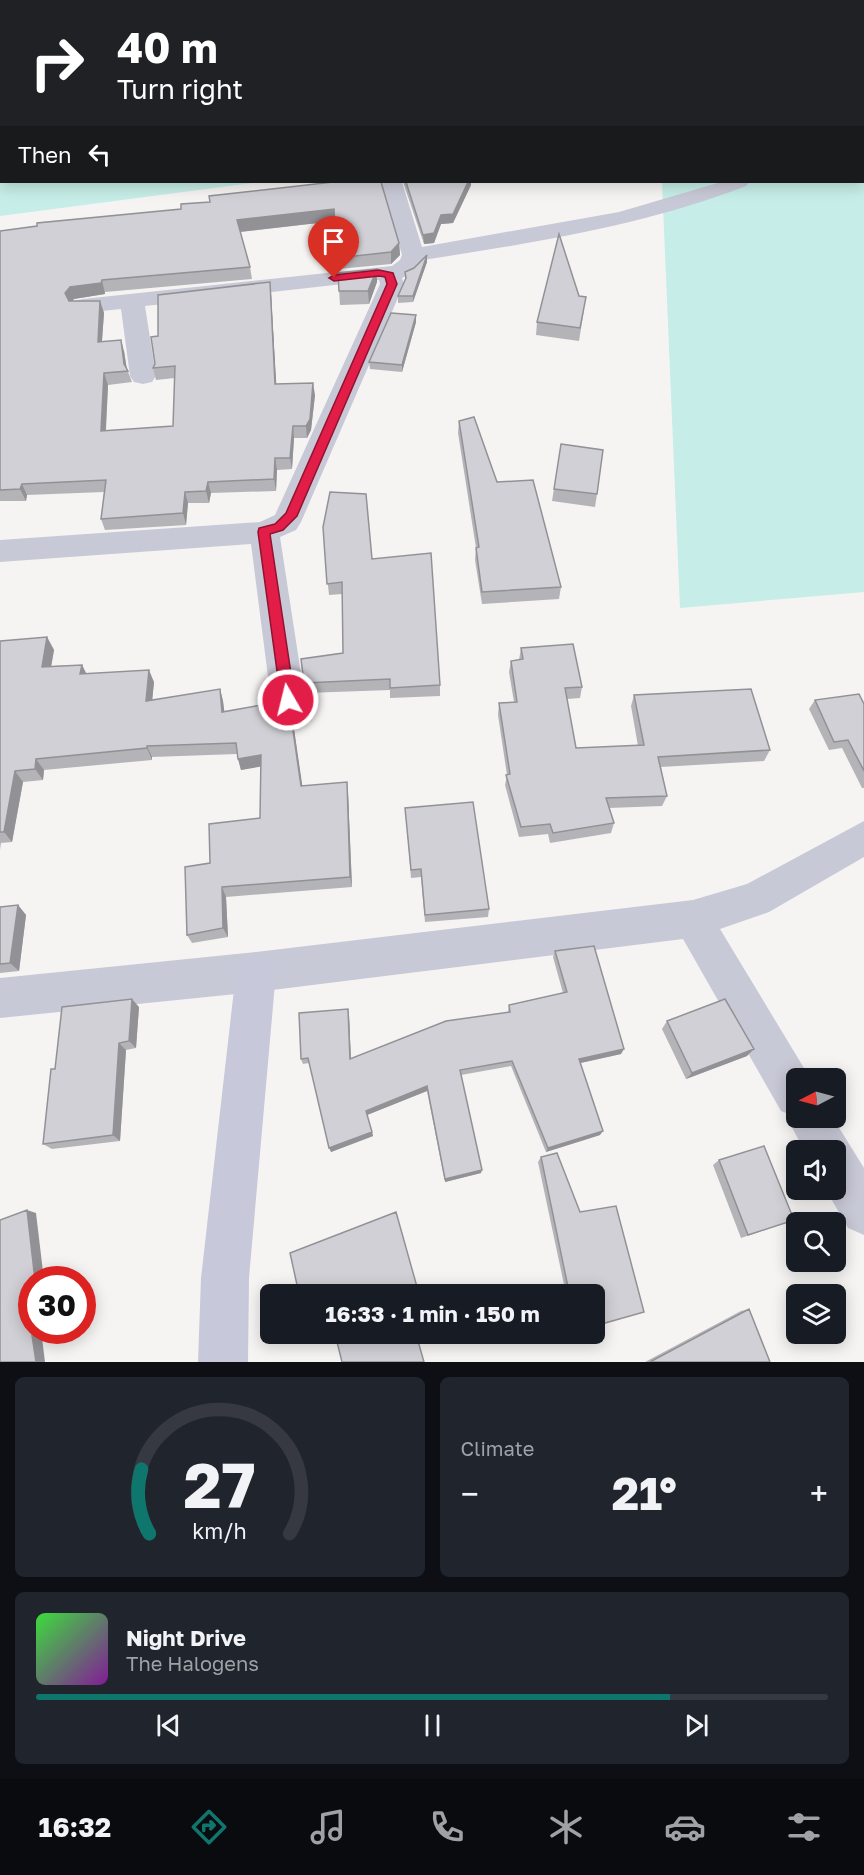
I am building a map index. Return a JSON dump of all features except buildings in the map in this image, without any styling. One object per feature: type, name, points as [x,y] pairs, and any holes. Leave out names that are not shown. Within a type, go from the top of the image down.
[{"type":"street","points":[[82,306],[379,273],[390,275],[404,268],[412,261],[413,255],[392,183]]},
{"type":"street","points":[[413,255],[599,223],[701,197],[737,183]]},
{"type":"street","points":[[0,551],[264,532],[279,527],[291,516],[392,284],[390,275]]},
{"type":"street","points":[[132,300],[143,376]]},
{"type":"street","points":[[264,532],[288,700]]},
{"type":"street","points":[[0,998],[256,972],[693,919],[756,899],[864,838]]},
{"type":"street","points":[[693,919],[786,1079]]},
{"type":"street","points":[[223,1362],[225,1278],[256,972]]},
{"type":"street","points":[[846,1180],[864,1212]]},
{"type":"shaded area","points":[[0,183],[252,183],[0,216]]},
{"type":"shaded area","points":[[662,183],[864,183],[864,592],[680,608]]},
{"type":"route","points":[[288,700],[264,532],[279,527],[291,516],[392,284],[390,275],[379,273],[334,278]]}]
